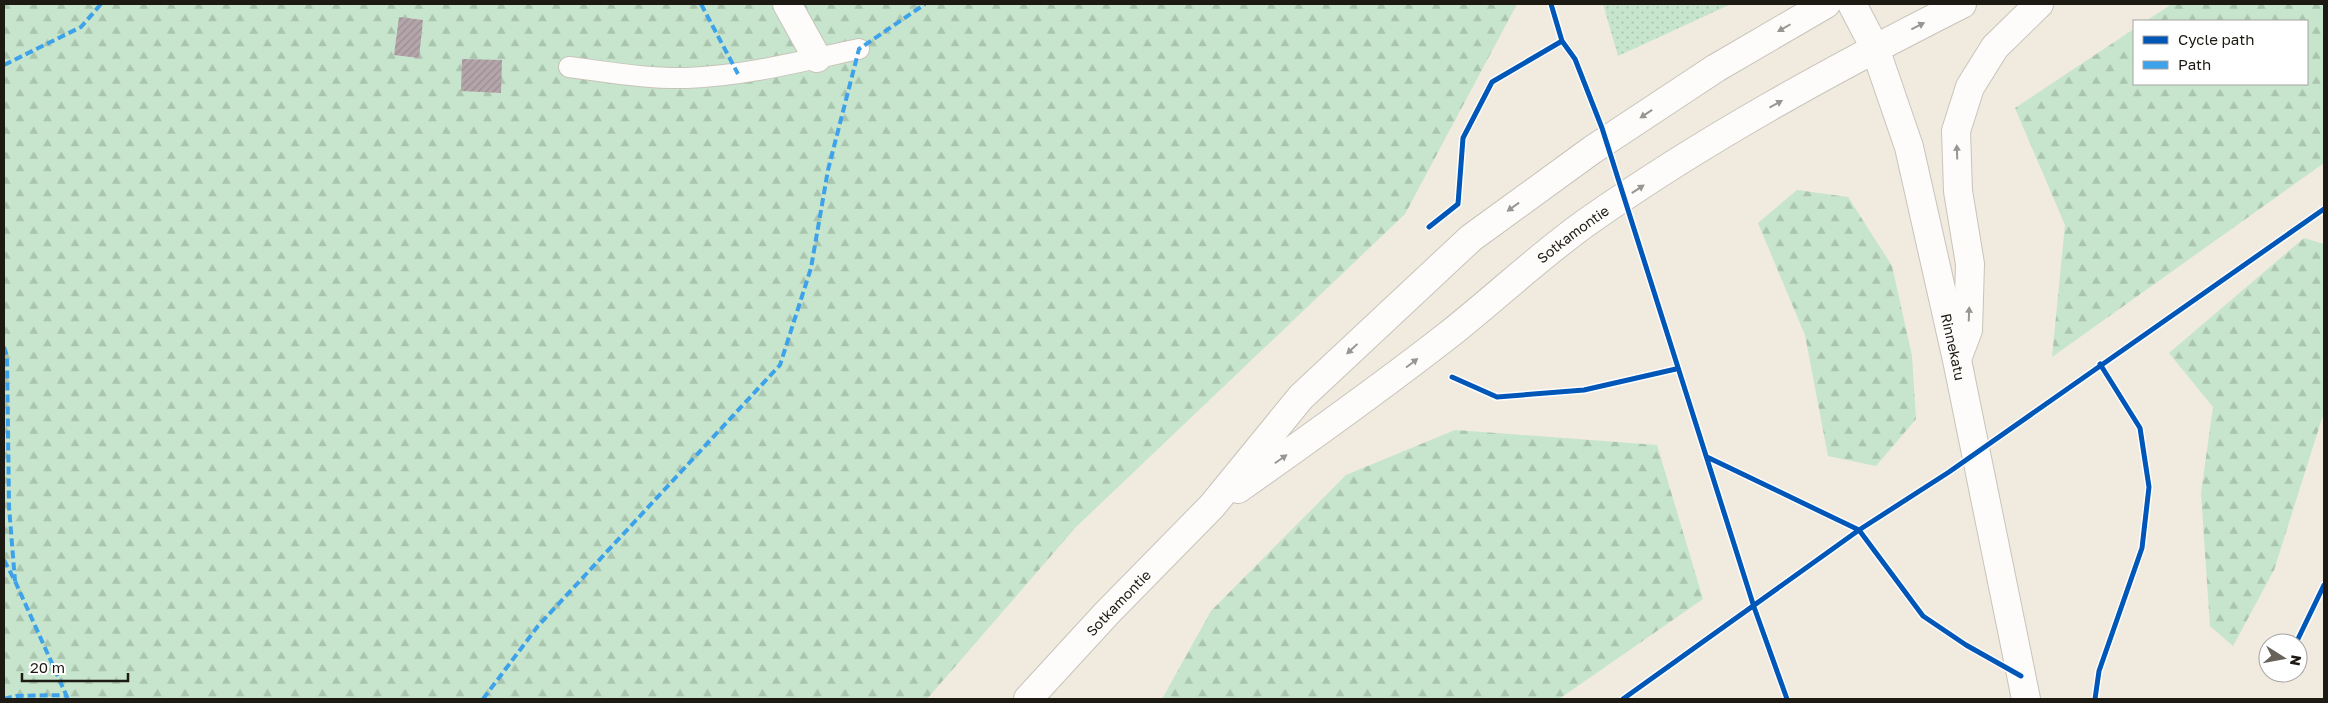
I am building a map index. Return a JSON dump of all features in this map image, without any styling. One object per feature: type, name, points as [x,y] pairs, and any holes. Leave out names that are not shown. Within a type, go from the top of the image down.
[{"type":"main road","points":[[787,4],[817,58]]},
{"type":"main road","name":"Sotkamontie","points":[[1028,699],[1107,613],[1212,506],[1301,396],[1471,238],[1592,150],[1716,68],[1826,4]]},
{"type":"main road","name":"Rinnekatu","points":[[1852,4],[1875,48],[1909,147],[1956,360],[2026,699]]},
{"type":"main road","name":"Sotkamontie","points":[[1212,506],[1336,420],[1440,342],[1586,223],[1730,130],[1875,48],[1962,4]]},
{"type":"main road","points":[[1956,360],[1968,330],[1970,264],[1958,190],[1956,131],[1970,87],[1995,47],[2039,4]]},
{"type":"lane","points":[[569,66],[639,76],[685,78],[738,74],[859,49]]},
{"type":"green space","points":[[4,4],[1517,4],[1405,214],[1076,527],[927,699],[4,699]]},
{"type":"green space","points":[[1603,4],[1731,4],[1618,56]]},
{"type":"green space","points":[[2172,4],[2324,4],[2324,163],[2052,357],[2065,225],[2015,108],[2133,30],[2133,85],[2308,85],[2308,20],[2148,20]]},
{"type":"green space","points":[[1797,190],[1848,197],[1892,266],[1912,356],[1916,419],[1876,466],[1828,456],[1805,335],[1758,223]]},
{"type":"green space","points":[[2304,238],[2324,244],[2324,412],[2274,570],[2233,646],[2210,626],[2201,493],[2213,407],[2169,353]]},
{"type":"green space","points":[[1455,430],[1657,445],[1703,599],[1559,699],[1162,699],[1211,611],[1346,475]]},
{"type":"building","points":[[399,17],[423,20],[419,58],[394,55]]},
{"type":"building","points":[[462,59],[502,60],[501,93],[461,91]]},
{"type":"marked path","points":[[4,65],[81,27],[101,4]]},
{"type":"marked path","points":[[701,4],[738,74]]},
{"type":"marked path","points":[[483,699],[538,626],[780,365],[811,268],[828,170],[859,49],[925,4]]},
{"type":"marked path","points":[[4,347],[7,356],[9,507],[15,581]]},
{"type":"marked path","points":[[4,560],[68,699]]},
{"type":"marked path","points":[[4,699],[16,696],[66,695],[67,699]]},
{"type":"cycle path","points":[[1551,4],[1562,41],[1575,59],[1602,128],[1754,607],[1787,699]]},
{"type":"cycle path","points":[[1429,227],[1458,204],[1463,138],[1492,82],[1562,41]]},
{"type":"cycle path","points":[[1623,699],[1859,530],[1949,472],[2324,209]]},
{"type":"cycle path","points":[[2095,699],[2099,671],[2142,548],[2149,487],[2140,428],[2100,364]]},
{"type":"cycle path","points":[[1452,377],[1497,397],[1584,390],[1676,369]]},
{"type":"cycle path","points":[[1707,457],[1859,530],[1923,616],[1966,645],[2021,676]]},
{"type":"cycle path","points":[[2301,633],[2324,585]]}]
